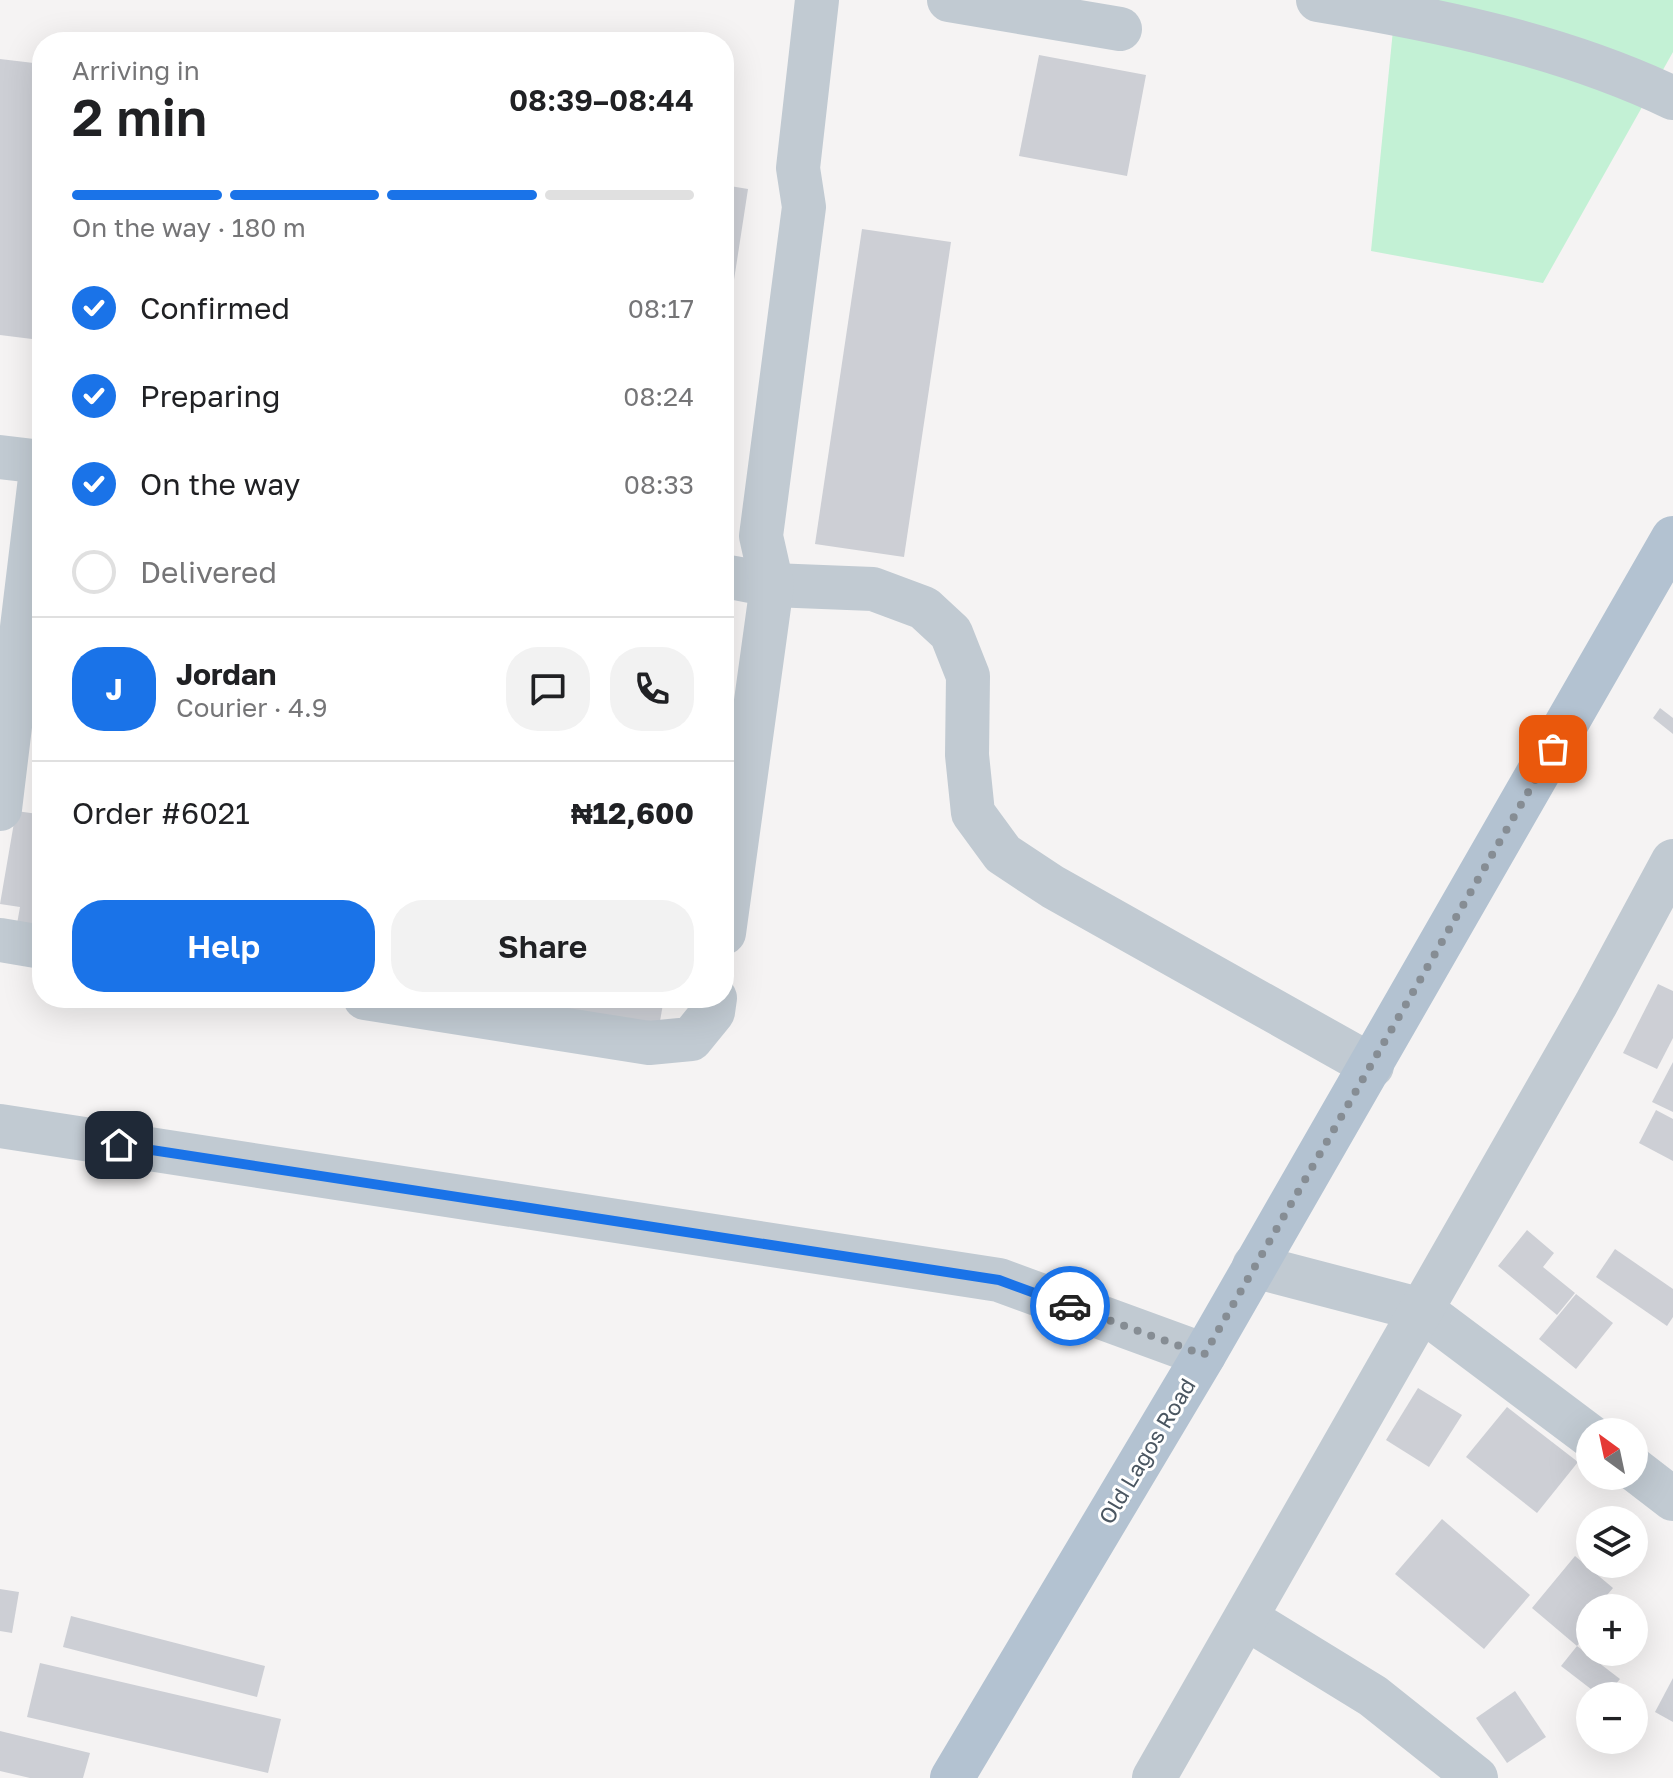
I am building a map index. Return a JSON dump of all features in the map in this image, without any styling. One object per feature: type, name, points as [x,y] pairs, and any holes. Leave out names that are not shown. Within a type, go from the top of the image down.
[{"type":"main road","name":"Old Lagos Road","points":[[952,1778],[1204,1355],[1673,538]]},
{"type":"street","points":[[734,860],[772,585],[761,536],[804,207],[798,168],[817,0]]},
{"type":"street","points":[[949,0],[1120,29]]},
{"type":"street","points":[[1318,0],[1478,30],[1542,49],[1673,98]]},
{"type":"street","points":[[0,457],[32,461]]},
{"type":"street","points":[[0,809],[32,545]]},
{"type":"street","points":[[734,578],[772,585],[873,589],[924,608],[951,633],[968,676],[967,755],[973,813],[1003,854],[1053,887],[1372,1066]]},
{"type":"street","points":[[1154,1778],[1422,1310],[1673,861]]},
{"type":"street","points":[[0,940],[32,945]]},
{"type":"street","points":[[428,1008],[649,1043],[691,1039],[714,1008]]},
{"type":"street","points":[[0,1126],[999,1280],[1204,1355]]},
{"type":"street","points":[[1254,1266],[1422,1310],[1576,1426]]},
{"type":"street","points":[[1648,1480],[1673,1499]]},
{"type":"street","points":[[1246,1618],[1373,1696],[1476,1778]]},
{"type":"green space","points":[[1396,0],[1673,0],[1673,52],[1543,283],[1371,251]]},
{"type":"building","points":[[1039,55],[1146,75],[1127,176],[1019,156]]},
{"type":"building","points":[[0,59],[32,63],[32,339],[0,335]]},
{"type":"building","points":[[734,187],[748,189],[734,280]]},
{"type":"building","points":[[862,229],[951,242],[904,557],[815,544]]},
{"type":"building","points":[[1660,708],[1673,718],[1673,734],[1653,718]]},
{"type":"building","points":[[16,811],[32,813],[32,926],[17,924],[20,907],[0,904]]},
{"type":"building","points":[[1658,984],[1673,991],[1673,1038],[1657,1069],[1623,1053]]},
{"type":"building","points":[[548,1008],[662,1008],[659,1027]]},
{"type":"building","points":[[1673,1062],[1673,1112],[1652,1102]]},
{"type":"building","points":[[1656,1110],[1673,1119],[1673,1161],[1639,1143]]},
{"type":"building","points":[[1527,1230],[1554,1253],[1543,1267],[1575,1293],[1557,1315],[1498,1266]]},
{"type":"building","points":[[1615,1249],[1673,1289],[1673,1317],[1667,1326],[1596,1277]]},
{"type":"building","points":[[1576,1294],[1613,1323],[1576,1369],[1539,1339]]},
{"type":"building","points":[[1418,1388],[1462,1415],[1429,1467],[1386,1440]]},
{"type":"building","points":[[1507,1407],[1576,1460],[1576,1464],[1537,1513],[1466,1457]]},
{"type":"building","points":[[1442,1519],[1530,1595],[1484,1649],[1395,1574]]},
{"type":"building","points":[[1575,1556],[1576,1578],[1601,1578],[1613,1588],[1608,1594],[1576,1594],[1576,1645],[1532,1608]]},
{"type":"building","points":[[0,1589],[19,1592],[12,1633],[0,1631]]},
{"type":"building","points":[[71,1616],[265,1666],[257,1697],[63,1647]]},
{"type":"building","points":[[1576,1647],[1576,1666],[1603,1666],[1620,1679],[1618,1682],[1582,1682],[1561,1666]]},
{"type":"building","points":[[40,1663],[281,1719],[268,1773],[27,1717]]},
{"type":"building","points":[[1673,1678],[1673,1722],[1655,1712]]},
{"type":"building","points":[[1515,1691],[1546,1737],[1507,1763],[1476,1718]]},
{"type":"building","points":[[0,1731],[90,1753],[83,1778],[30,1778],[0,1771]]},
{"type":"way so far","points":[[1070,1306],[1204,1355],[1553,749]]},
{"type":"route","points":[[119,1145],[999,1280],[1070,1306]]}]
